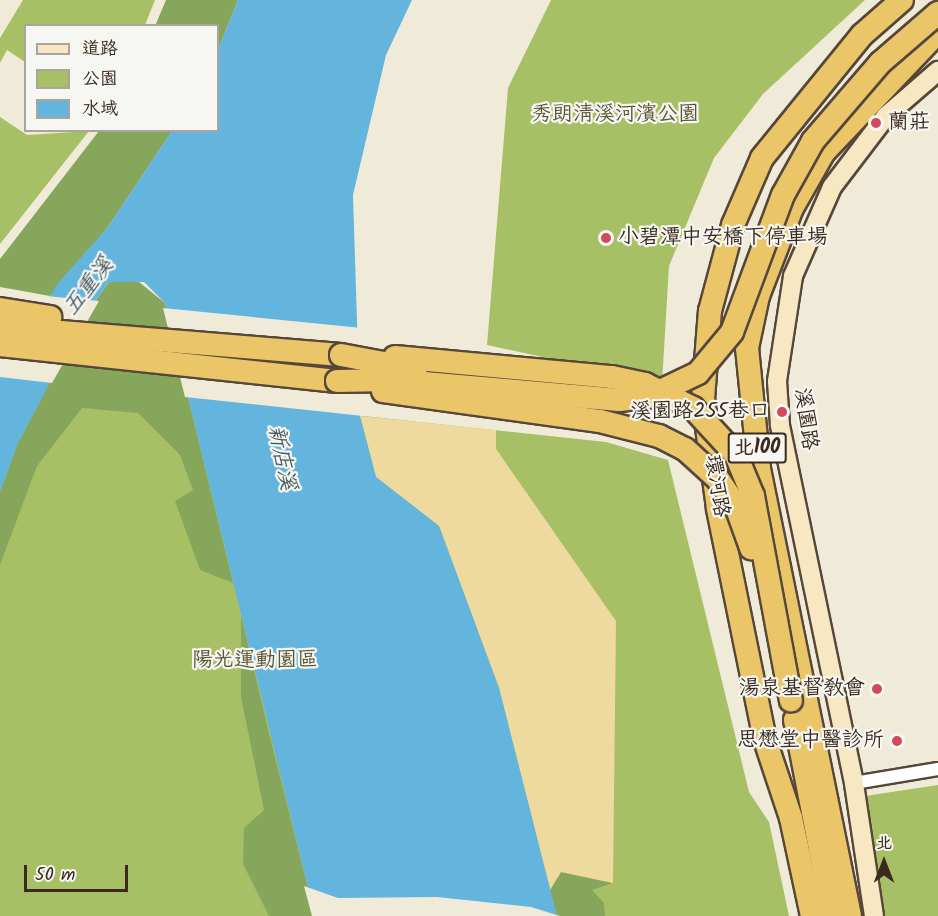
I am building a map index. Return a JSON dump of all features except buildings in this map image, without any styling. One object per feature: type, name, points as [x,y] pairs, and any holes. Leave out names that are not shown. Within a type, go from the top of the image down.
[{"type":"highway","name":"環河路","points":[[812,916],[791,818],[765,740],[718,508],[703,399],[710,311],[733,225],[762,158],[862,35],[902,0]]},
{"type":"highway","points":[[340,355],[443,375],[612,389],[660,380],[685,367],[717,335],[779,176],[809,126],[881,48],[933,0]]},
{"type":"highway","points":[[337,381],[390,380],[619,400],[648,397],[698,373],[732,332],[783,195],[813,141],[880,63],[938,13]]},
{"type":"highway","name":"北100","points":[[850,916],[759,468],[747,348],[758,296],[792,208],[824,152],[938,32]]},
{"type":"highway","points":[[0,309],[197,333],[260,347]]},
{"type":"highway","points":[[0,327],[340,355],[496,362],[612,377],[645,384],[693,408],[736,455],[753,496],[824,916]]},
{"type":"highway","points":[[0,345],[337,381],[414,398],[636,428],[685,449],[718,479],[745,527],[833,916]]},
{"type":"highway","points":[[0,354],[191,375],[243,370]]},
{"type":"highway","points":[[765,740],[799,916]]},
{"type":"street","name":"溪園路","points":[[874,916],[854,783],[780,425],[777,381],[793,276],[832,187],[886,116],[938,71]]},
{"type":"street","points":[[854,783],[938,769]]},
{"type":"green space","points":[[23,0],[155,0],[145,24],[24,24],[24,61],[7,50],[0,63],[0,38]]},
{"type":"green space","points":[[166,0],[238,0],[219,48],[219,24],[156,24]]},
{"type":"green space","name":"秀朗清溪河濱公園","points":[[551,0],[865,0],[763,94],[714,158],[669,266],[662,383],[487,345],[508,88]]},
{"type":"green space","points":[[0,117],[27,135],[88,132],[0,244]]},
{"type":"green space","points":[[98,132],[171,132],[108,227],[50,296],[0,287],[0,259]]},
{"type":"green space","points":[[134,278],[165,303],[233,583],[200,570],[175,501],[193,490],[180,455],[138,413],[82,408],[37,466],[0,565],[0,492],[17,445],[86,314],[109,282]]},
{"type":"green space","name":"陽光運動園區","points":[[0,377],[606,442],[668,460],[749,792],[769,822],[789,916],[0,916]]},
{"type":"green space","points":[[241,615],[315,916],[269,916],[243,864],[244,828],[264,810],[241,697]]},
{"type":"green space","points":[[938,785],[938,916],[883,916],[865,796]]},
{"type":"green space","points":[[561,872],[613,883],[592,890],[604,903],[605,916],[557,916],[550,890]]},
{"type":"sand","points":[[360,416],[496,430],[496,449],[616,621],[613,883],[561,872],[550,890],[499,688],[439,526],[376,477]]},
{"type":"water","points":[[238,0],[412,0],[386,55],[353,195],[360,416],[376,477],[439,526],[499,688],[557,916],[315,916],[165,303],[144,282],[109,282],[86,314],[17,445],[0,492],[0,378],[58,283],[108,227],[171,132],[219,132],[219,48]]},
{"type":"pier","points":[[46,296],[99,301],[52,383],[0,377]]},
{"type":"pier","points":[[163,308],[362,328],[363,416],[185,397]]},
{"type":"pier","points":[[304,886],[338,898],[437,897],[531,907],[560,916],[312,916]]},
{"type":"place","name":"蘭莊","points":[[876,123]]},
{"type":"place","name":"小碧潭中安橋下停車場","points":[[606,238]]},
{"type":"place","name":"溪園路255巷口","points":[[782,412]]},
{"type":"place","name":"湯泉基督教會","points":[[877,689]]},
{"type":"place","name":"思懋堂中醫診所","points":[[897,741]]},
{"type":"water label","name":"五重溪","points":[[89,287]]},
{"type":"water label","name":"新店溪","points":[[281,458]]}]
